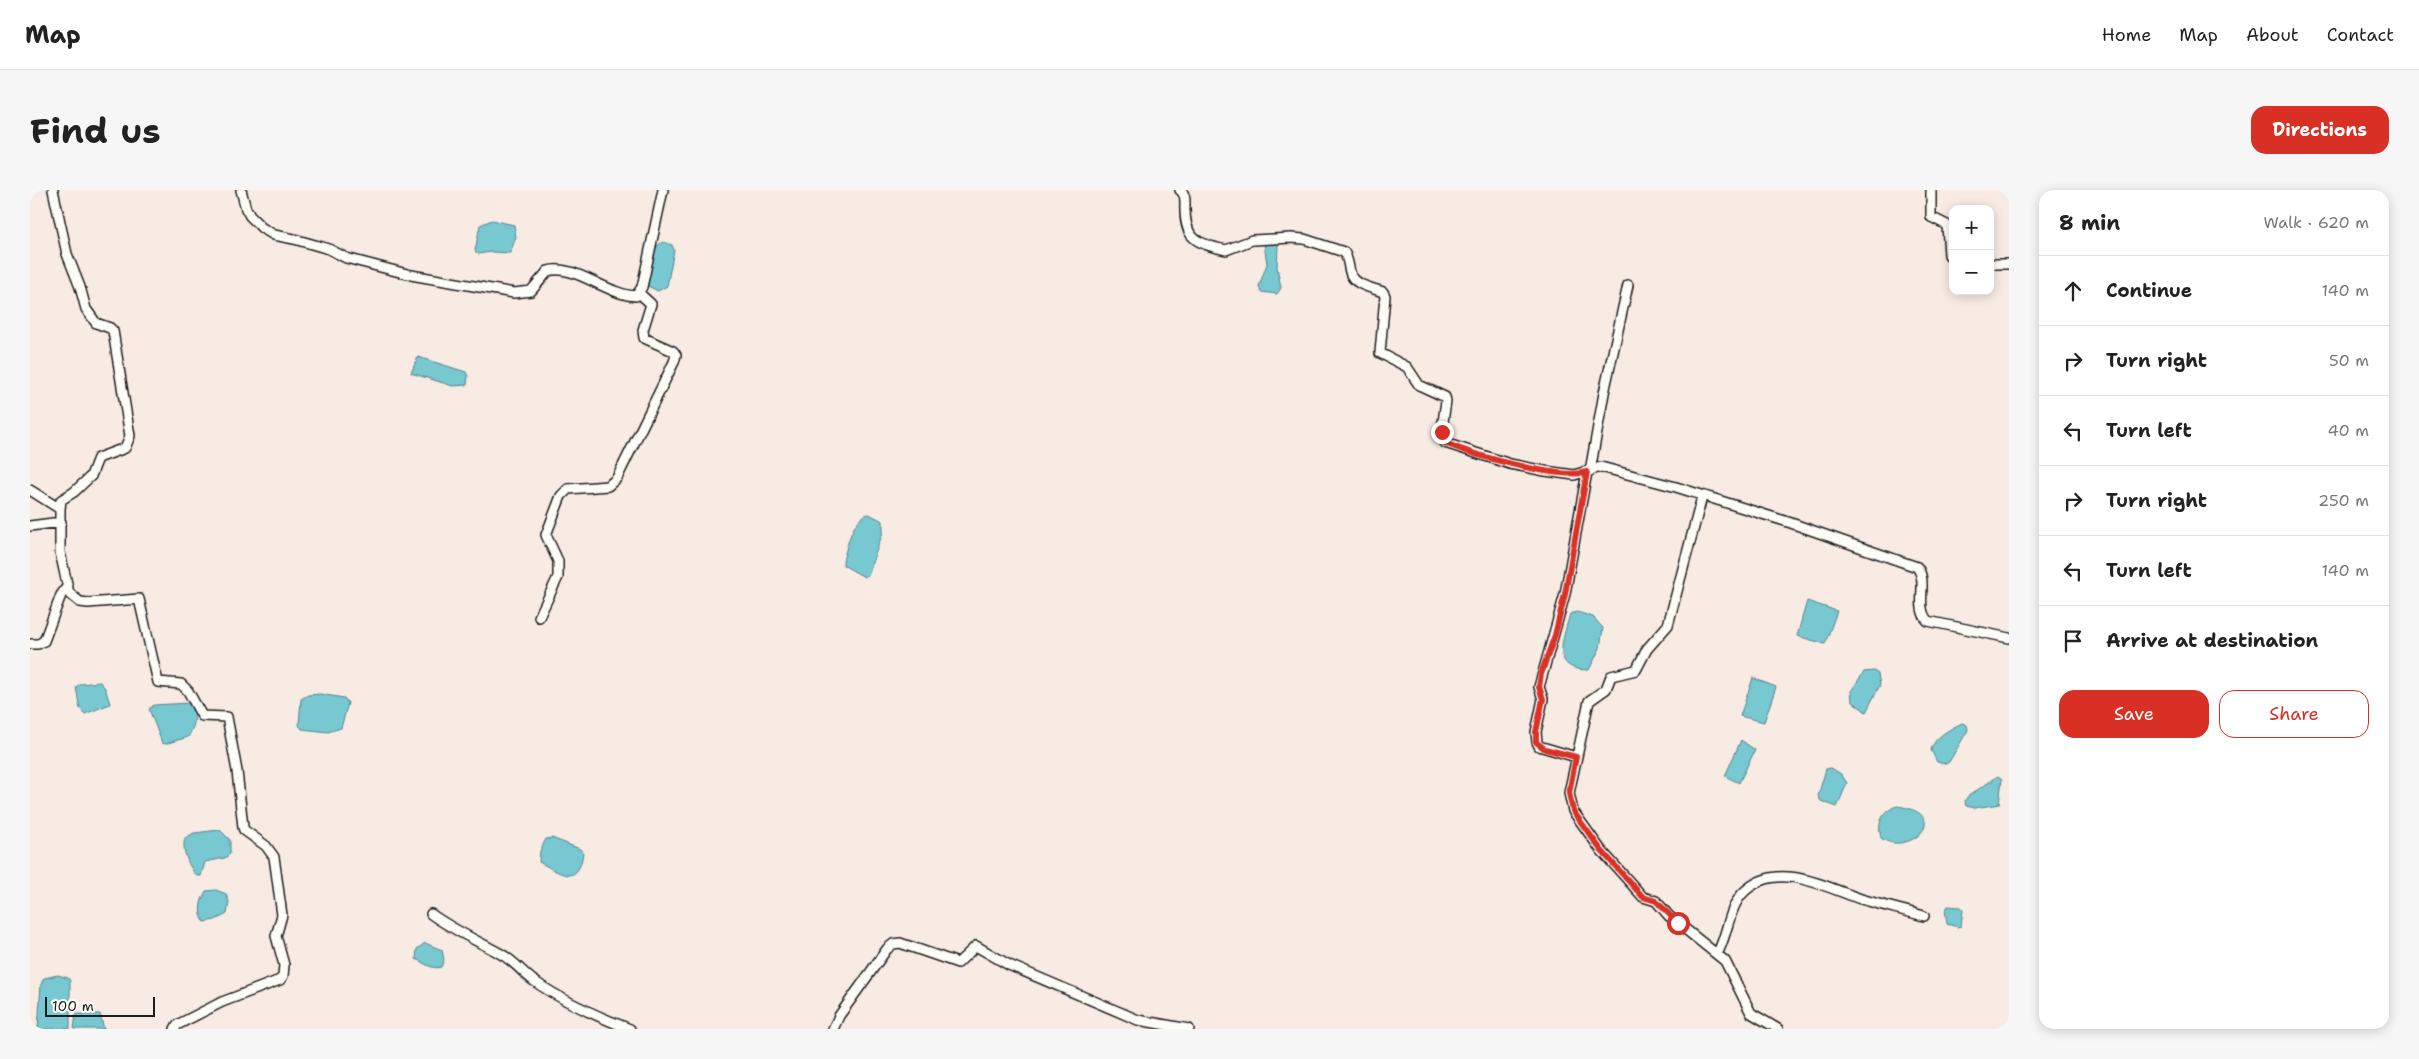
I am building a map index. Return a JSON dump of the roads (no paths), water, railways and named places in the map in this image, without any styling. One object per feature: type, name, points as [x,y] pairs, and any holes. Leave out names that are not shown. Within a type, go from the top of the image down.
[{"type":"street","points":[[53,190],[67,254],[80,287],[86,309],[96,323],[113,331],[130,436],[125,448],[98,458],[91,476],[74,492],[61,500],[60,552],[66,588],[80,602],[139,599],[158,682],[181,684],[188,691],[202,716],[226,717],[237,770],[244,830],[266,846],[274,857],[282,915],[276,936],[284,965],[283,976],[280,980],[266,986],[222,1002],[177,1025],[175,1029]]},
{"type":"street","points":[[241,190],[246,209],[262,228],[274,235],[329,250],[346,258],[411,275],[521,293],[535,288],[548,271],[558,269],[575,274],[600,287],[632,296],[638,293],[648,264],[663,190]]},
{"type":"street","points":[[1180,190],[1185,198],[1186,227],[1194,239],[1226,250],[1252,240],[1304,239],[1344,252],[1351,276],[1357,282],[1383,292],[1380,353],[1407,367],[1420,385],[1445,397],[1441,436],[1445,443],[1510,464],[1574,475],[1602,467],[1676,487],[1702,497],[1805,528],[1918,567],[1921,576],[1922,605],[1928,621],[2009,638]]},
{"type":"street","points":[[1931,190],[1930,217],[1947,225],[1949,255]]},
{"type":"street","points":[[1994,264],[2009,264]]},
{"type":"street","points":[[1576,757],[1539,746],[1536,742],[1536,732],[1543,699],[1539,687],[1541,674],[1555,635],[1565,594],[1604,393],[1628,284]]},
{"type":"street","points":[[539,617],[558,577],[558,562],[546,535],[561,496],[568,489],[608,486],[617,478],[674,362],[676,355],[673,351],[644,338],[643,330],[651,304],[638,293]]},
{"type":"street","points":[[30,490],[60,509]]},
{"type":"street","points":[[1702,497],[1668,625],[1647,649],[1636,670],[1611,676],[1606,689],[1589,701],[1569,793],[1570,803],[1579,820],[1601,850],[1643,897],[1656,901],[1670,916],[1725,961],[1751,1013],[1778,1029]]},
{"type":"street","points":[[30,526],[61,522]]},
{"type":"street","points":[[30,644],[38,644],[44,641],[61,595],[66,588]]},
{"type":"street","points":[[1717,954],[1725,939],[1729,920],[1744,892],[1766,879],[1791,877],[1812,881],[1860,898],[1924,916]]},
{"type":"street","points":[[431,914],[445,924],[503,955],[558,997],[592,1014],[630,1029]]},
{"type":"street","points":[[834,1029],[839,1016],[887,949],[893,944],[900,943],[958,964],[976,946],[1009,965],[1138,1020],[1189,1029]]},
{"type":"water","points":[[492,220],[514,225],[516,237],[510,253],[491,252],[478,254],[475,251],[480,225]]},
{"type":"water","points":[[1272,241],[1278,243],[1277,267],[1281,288],[1277,294],[1261,292],[1259,286],[1267,264],[1264,243]]},
{"type":"water","points":[[663,242],[672,245],[674,250],[667,286],[658,291],[648,286],[649,275],[655,249]]},
{"type":"water","points":[[418,357],[466,372],[468,376],[467,385],[453,386],[411,373]]},
{"type":"water","points":[[869,514],[883,521],[883,532],[868,575],[864,577],[843,565],[843,561],[855,526],[863,516]]},
{"type":"water","points":[[1807,601],[1837,611],[1825,644],[1797,636]]},
{"type":"water","points":[[1577,612],[1593,617],[1603,628],[1600,648],[1589,670],[1576,669],[1568,665],[1562,652],[1562,643],[1570,614]]},
{"type":"water","points":[[1874,671],[1878,674],[1880,685],[1866,712],[1852,701],[1851,691],[1864,672]]},
{"type":"water","points":[[1753,678],[1776,687],[1764,722],[1740,716]]},
{"type":"water","points":[[100,682],[105,688],[110,704],[85,714],[80,709],[76,687],[80,684]]},
{"type":"water","points":[[320,694],[344,698],[348,703],[341,728],[328,732],[302,729],[299,725],[301,699],[308,695]]},
{"type":"water","points":[[190,703],[194,711],[195,720],[188,737],[165,744],[162,743],[149,709],[154,705]]},
{"type":"water","points":[[1962,723],[1967,725],[1968,730],[1949,762],[1946,764],[1937,762],[1931,750],[1935,741]]},
{"type":"water","points":[[1741,740],[1755,750],[1739,783],[1725,776]]},
{"type":"water","points":[[1831,768],[1841,774],[1847,783],[1837,807],[1821,801],[1818,796],[1826,769]]},
{"type":"water","points":[[1998,776],[2002,779],[1999,804],[1975,808],[1966,806],[1967,797]]},
{"type":"water","points":[[1897,806],[1914,810],[1923,817],[1925,825],[1921,832],[1913,839],[1903,843],[1892,843],[1881,838],[1880,833],[1880,823],[1884,814]]},
{"type":"water","points":[[220,830],[230,840],[230,854],[225,858],[205,862],[201,876],[197,876],[186,858],[185,838],[194,833]]},
{"type":"water","points":[[552,838],[580,849],[583,853],[581,864],[577,871],[567,875],[539,862],[540,851],[546,839]]},
{"type":"water","points":[[216,890],[226,894],[229,902],[227,914],[215,920],[204,922],[200,910],[202,899],[206,891]]},
{"type":"water","points":[[1948,906],[1960,907],[1963,910],[1961,926],[1957,927],[1947,924],[1945,910]]},
{"type":"water","points":[[425,943],[442,950],[444,960],[441,967],[431,967],[416,959],[417,949]]},
{"type":"water","points":[[58,975],[68,978],[70,981],[70,1029],[38,1029],[41,984],[44,978]]},
{"type":"water","points":[[76,1014],[100,1014],[104,1029],[74,1029]]}]
